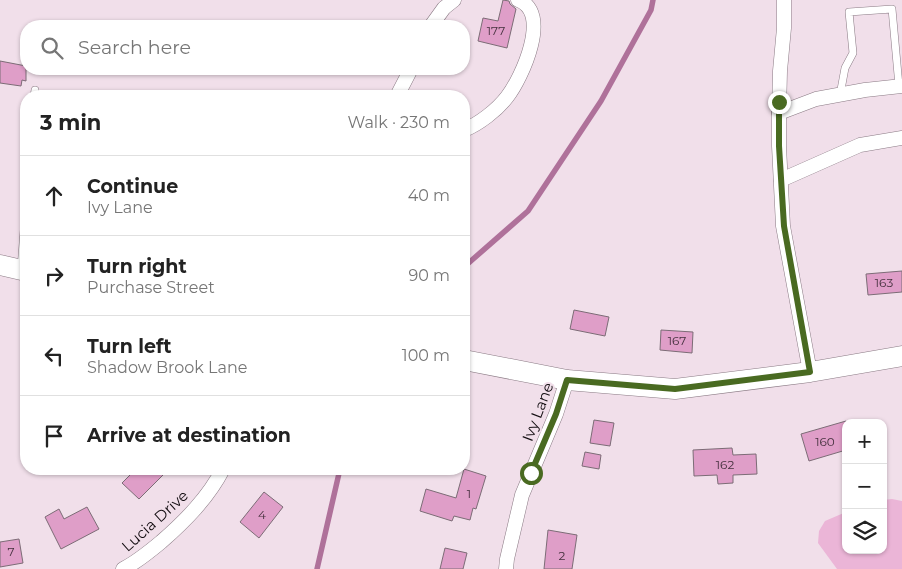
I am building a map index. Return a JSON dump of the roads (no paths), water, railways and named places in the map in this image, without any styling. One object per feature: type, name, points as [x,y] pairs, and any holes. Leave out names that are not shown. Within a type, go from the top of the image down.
[{"type":"main road","points":[[0,265],[20,269]]},
{"type":"main road","points":[[470,361],[567,380],[675,389],[810,372],[902,356]]},
{"type":"street","points":[[435,20],[444,8],[454,0]]},
{"type":"street","points":[[470,126],[491,113],[508,96],[530,51],[534,30],[531,12],[523,2],[518,0]]},
{"type":"street","points":[[784,0],[779,113],[784,226],[810,372]]},
{"type":"street","points":[[401,90],[409,75]]},
{"type":"street","points":[[779,113],[816,99],[901,86]]},
{"type":"street","points":[[781,180],[860,145],[902,138]]},
{"type":"street","name":"Ivy Lane","points":[[506,569],[506,559],[522,495],[556,414],[567,380]]},
{"type":"street","name":"Lucia Drive","points":[[124,569],[151,551],[191,514],[208,494],[219,475]]},
{"type":"lane","points":[[840,95],[845,68],[853,53],[849,12],[892,9],[901,86]]},
{"type":"waterway","points":[[470,262],[528,211],[601,101],[651,10],[653,0]]},
{"type":"waterway","points":[[317,569],[339,475]]}]
